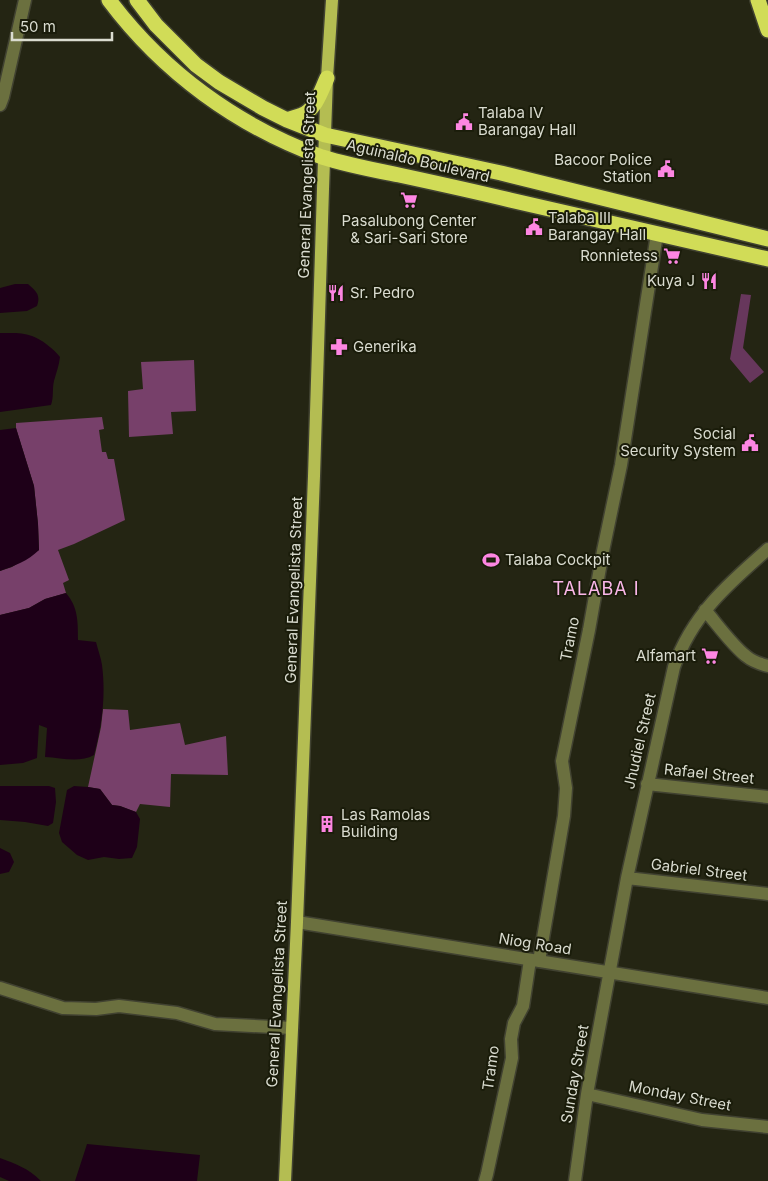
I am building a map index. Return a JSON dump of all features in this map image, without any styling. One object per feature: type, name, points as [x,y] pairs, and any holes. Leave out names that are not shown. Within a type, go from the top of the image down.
[{"type":"highway","name":"Aguinaldo Boulevard","points":[[109,0],[155,53],[184,79],[204,95],[246,122],[278,139],[324,157],[361,167],[514,200],[768,260]]},
{"type":"highway","name":"Aguinaldo Boulevard","points":[[137,0],[156,25],[196,65],[227,87],[262,108],[325,135],[550,184],[714,227],[768,239]]},
{"type":"highway","points":[[758,0],[768,30]]},
{"type":"highway","points":[[287,120],[304,115],[311,109],[318,99],[327,78]]},
{"type":"main road","name":"General Evangelista Street","points":[[284,1181],[297,922],[324,157],[332,0]]},
{"type":"street","points":[[0,105],[25,0]]},
{"type":"street","name":"Tramo","points":[[484,1181],[512,1058],[511,1039],[514,1023],[523,1006],[534,961],[564,816],[566,788],[562,761],[621,465],[657,234]]},
{"type":"street","name":"Jhudiel Street","points":[[610,973],[627,878],[647,784],[679,651],[705,610],[724,588],[768,549]]},
{"type":"street","points":[[705,610],[743,653],[758,663],[768,666]]},
{"type":"street","name":"Rafael Street","points":[[647,784],[768,797]]},
{"type":"street","name":"Gabriel Street","points":[[627,878],[768,894]]},
{"type":"street","name":"Niog Road","points":[[297,922],[768,998]]},
{"type":"street","name":"Sunday Street","points":[[574,1181],[610,973]]},
{"type":"street","points":[[0,988],[63,1008],[96,1009],[119,1006],[177,1013],[215,1024],[292,1028]]},
{"type":"street","name":"Monday Street","points":[[588,1094],[702,1120],[768,1127]]},
{"type":"shaded area","points":[[15,284],[28,284],[33,289],[38,296],[37,306],[27,311],[0,313],[0,288]]},
{"type":"shaded area","points":[[741,294],[751,295],[743,348],[764,372],[750,383],[730,359]]},
{"type":"shaded area","points":[[0,333],[20,333],[32,336],[47,345],[60,357],[53,384],[51,405],[0,412]]},
{"type":"shaded area","points":[[194,360],[196,411],[171,412],[173,434],[129,437],[128,391],[143,389],[141,362]]},
{"type":"shaded area","points":[[102,417],[104,429],[99,430],[102,452],[106,452],[108,459],[114,459],[125,520],[58,550],[69,580],[63,583],[66,593],[45,599],[29,608],[0,615],[0,571],[12,567],[39,550],[34,486],[16,423]]},
{"type":"shaded area","points":[[16,428],[34,486],[39,550],[26,560],[0,571],[0,430]]},
{"type":"shaded area","points":[[66,593],[75,609],[78,640],[96,642],[102,665],[104,688],[99,733],[94,755],[83,759],[45,757],[47,728],[39,725],[37,758],[23,763],[0,765],[0,615],[29,608],[45,599]]},
{"type":"shaded area","points":[[103,709],[128,710],[130,730],[180,723],[185,745],[226,736],[228,775],[171,774],[170,807],[140,804],[136,812],[112,805],[100,789],[88,787]]},
{"type":"shaded area","points":[[0,786],[49,786],[55,788],[56,802],[53,823],[48,826],[0,820]]},
{"type":"shaded area","points":[[74,786],[100,789],[112,805],[136,812],[140,819],[137,847],[132,858],[104,857],[88,860],[77,855],[62,842],[59,833],[67,790]]},
{"type":"shaded area","points":[[0,848],[10,853],[14,862],[9,872],[0,874]]},
{"type":"shaded area","points":[[87,1144],[200,1155],[197,1181],[75,1181]]},
{"type":"shaded area","points":[[0,1158],[17,1164],[41,1181],[9,1181],[0,1177]]},
{"type":"place","name":"Talaba IV Barangay Hall","points":[[464,122]]},
{"type":"place","name":"Bacoor Police Station","points":[[666,169]]},
{"type":"place","name":"Pasalubong Center & Sari-Sari Store","points":[[409,200]]},
{"type":"place","name":"Talaba III Barangay Hall","points":[[534,227]]},
{"type":"place","name":"Ronnietess","points":[[672,256]]},
{"type":"place","name":"Kuya J","points":[[709,281]]},
{"type":"place","name":"Sr. Pedro","points":[[336,293]]},
{"type":"place","name":"Generika","points":[[339,347]]},
{"type":"place","name":"Social Security System","points":[[750,443]]},
{"type":"place","name":"Talaba Cockpit","points":[[491,560]]},
{"type":"place","name":"Alfamart","points":[[710,656]]},
{"type":"place","name":"Las Ramolas Building","points":[[327,824]]},
{"type":"district","name":"TALABA I","points":[[596,589]]}]
